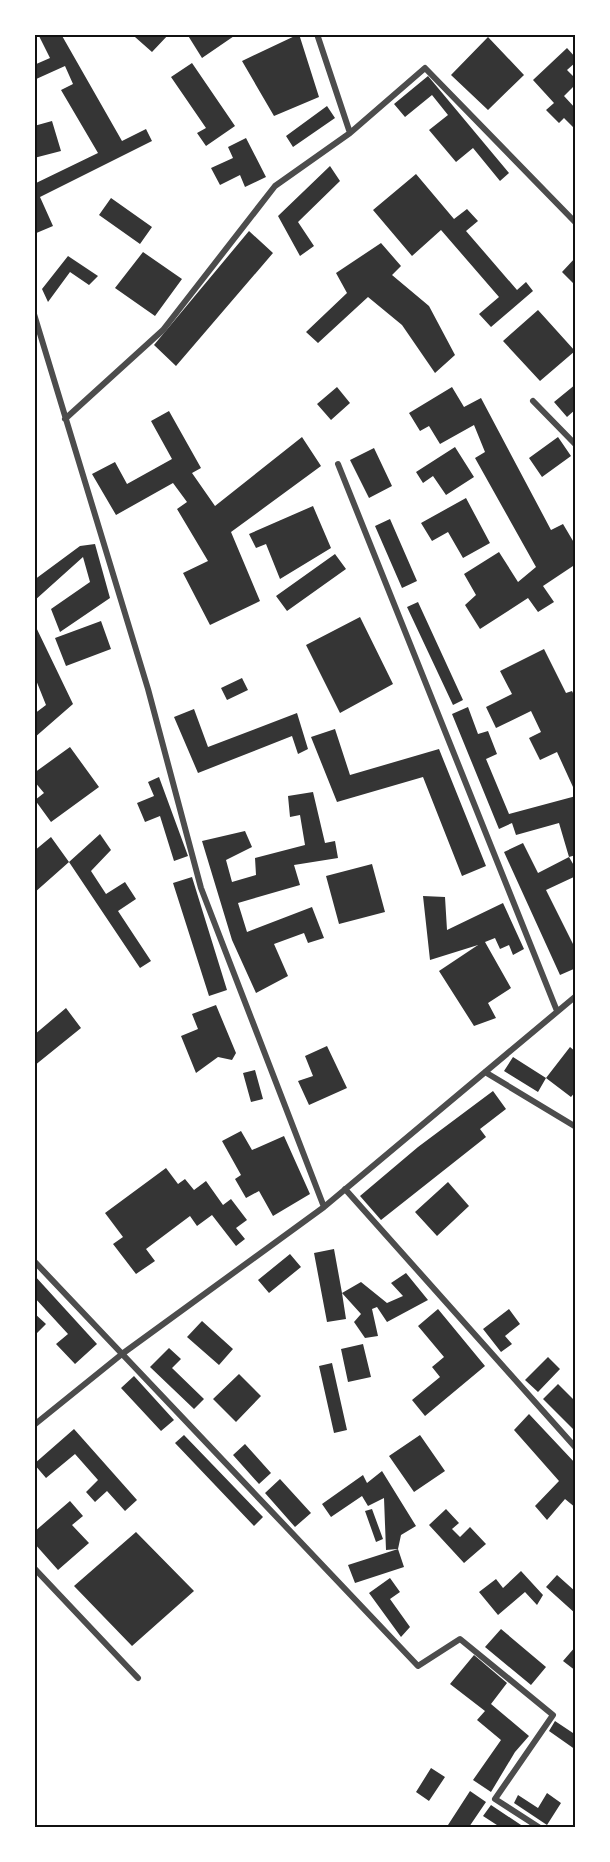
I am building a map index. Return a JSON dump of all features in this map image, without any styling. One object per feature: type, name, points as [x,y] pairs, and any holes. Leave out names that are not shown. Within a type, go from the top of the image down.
[{"type":"street","points":[[317,34],[350,133]]},
{"type":"street","points":[[65,418],[163,330],[275,186],[350,133],[425,68],[576,223]]},
{"type":"street","points":[[34,314],[148,689],[201,888],[324,1207]]},
{"type":"street","points":[[533,401],[576,445]]},
{"type":"street","points":[[338,464],[557,1011]]},
{"type":"street","points":[[34,1425],[122,1354],[324,1207],[576,996]]},
{"type":"street","points":[[485,1072],[576,1127]]},
{"type":"street","points":[[345,1189],[576,1448]]},
{"type":"street","points":[[34,1261],[418,1666],[460,1639],[553,1715],[495,1799],[540,1827]]},
{"type":"street","points":[[34,1568],[138,1678]]},
{"type":"building","points":[[38,34],[61,34],[122,141],[146,129],[152,141],[40,197],[53,226],[34,234],[34,184],[98,153],[61,90],[73,84],[65,66],[34,80],[34,65],[50,58]]},
{"type":"building","points":[[137,34],[169,34],[152,52],[135,37]]},
{"type":"building","points":[[187,34],[237,34],[202,58]]},
{"type":"building","points":[[299,34],[319,97],[274,116],[242,61]]},
{"type":"building","points":[[488,37],[524,75],[488,110],[451,75]]},
{"type":"building","points":[[567,48],[576,58],[576,62],[567,70],[576,79],[576,90],[573,87],[564,96],[576,109],[576,130],[564,118],[559,123],[546,110],[554,103],[533,80]]},
{"type":"building","points":[[192,63],[235,126],[206,146],[197,133],[206,128],[171,77]]},
{"type":"building","points":[[428,76],[509,173],[500,181],[473,148],[456,162],[429,130],[448,115],[432,95],[405,117],[394,104]]},
{"type":"building","points":[[327,106],[335,118],[293,147],[286,136]]},
{"type":"building","points":[[52,121],[61,151],[34,158],[34,126]]},
{"type":"building","points":[[246,138],[266,177],[245,187],[240,175],[220,185],[211,168],[233,158],[228,147]]},
{"type":"building","points":[[330,166],[340,181],[298,222],[314,246],[300,256],[278,216]]},
{"type":"building","points":[[416,174],[454,219],[467,209],[478,221],[466,231],[517,290],[526,282],[533,291],[491,327],[479,314],[499,297],[441,230],[412,256],[373,210]]},
{"type":"building","points":[[111,198],[152,227],[140,244],[99,215]]},
{"type":"building","points":[[249,231],[273,253],[176,366],[154,345]]},
{"type":"building","points":[[381,243],[401,266],[392,275],[429,306],[455,355],[435,373],[402,325],[368,297],[318,343],[306,332],[347,293],[336,273]]},
{"type":"building","points":[[143,252],[182,279],[155,316],[115,288]]},
{"type":"building","points":[[68,256],[98,276],[89,285],[70,272],[48,302],[42,289]]},
{"type":"building","points":[[576,257],[576,281],[573,283],[562,272]]},
{"type":"building","points":[[538,310],[575,351],[540,381],[503,341]]},
{"type":"building","points":[[576,384],[576,409],[567,417],[554,402]]},
{"type":"building","points":[[337,387],[350,403],[331,420],[317,404]]},
{"type":"building","points":[[452,387],[464,407],[481,398],[551,530],[563,524],[576,546],[576,564],[543,586],[554,602],[538,612],[528,598],[480,629],[465,605],[476,595],[464,574],[499,552],[518,582],[536,567],[475,458],[485,452],[474,425],[440,444],[429,426],[420,431],[409,413]]},
{"type":"building","points":[[169,411],[201,468],[192,473],[215,506],[302,437],[321,466],[231,532],[260,601],[210,625],[183,573],[208,561],[177,509],[187,502],[173,483],[116,515],[92,474],[115,462],[127,484],[172,459],[151,421]]},
{"type":"building","points":[[558,437],[571,456],[542,477],[529,458]]},
{"type":"building","points":[[455,447],[474,477],[446,495],[433,476],[423,483],[416,472]]},
{"type":"building","points":[[374,448],[392,486],[369,498],[350,460]]},
{"type":"building","points":[[466,498],[490,543],[463,558],[448,532],[432,541],[421,523]]},
{"type":"building","points":[[313,506],[331,548],[280,579],[266,544],[256,548],[249,534]]},
{"type":"building","points":[[390,519],[417,581],[402,588],[375,526]]},
{"type":"building","points":[[95,544],[110,598],[60,632],[51,609],[90,582],[83,557],[34,601],[34,580],[80,546]]},
{"type":"building","points":[[335,554],[346,569],[287,611],[276,596]]},
{"type":"building","points":[[418,602],[463,700],[453,705],[407,607]]},
{"type":"building","points":[[360,617],[393,684],[340,713],[306,645]]},
{"type":"building","points":[[101,621],[111,649],[66,666],[55,638]]},
{"type":"building","points":[[34,623],[73,704],[34,738],[34,714],[46,705],[34,675]]},
{"type":"building","points":[[544,649],[566,693],[572,691],[576,699],[576,786],[573,787],[557,752],[540,760],[529,738],[541,732],[531,711],[496,728],[486,707],[512,694],[500,671]]},
{"type":"building","points":[[242,678],[248,690],[227,700],[221,688]]},
{"type":"building","points":[[468,707],[478,734],[488,731],[497,754],[486,759],[509,814],[576,796],[576,855],[569,857],[559,823],[516,835],[512,823],[499,829],[452,714]]},
{"type":"building","points":[[194,709],[208,747],[297,713],[308,749],[298,754],[292,736],[198,773],[174,717]]},
{"type":"building","points":[[335,729],[350,775],[439,749],[486,866],[462,876],[423,777],[337,802],[311,737]]},
{"type":"building","points":[[70,747],[99,787],[51,822],[35,800],[44,793],[34,781],[34,773]]},
{"type":"building","points":[[159,777],[188,856],[174,861],[160,816],[145,822],[137,803],[154,796],[148,782]]},
{"type":"building","points":[[313,792],[325,843],[335,841],[338,858],[294,865],[300,885],[238,903],[247,932],[312,907],[324,938],[308,943],[304,933],[274,944],[288,976],[256,993],[232,940],[202,841],[245,831],[252,847],[226,860],[232,882],[256,875],[255,858],[305,845],[300,815],[290,817],[288,796]]},
{"type":"building","points":[[100,834],[111,850],[91,871],[106,894],[125,882],[136,899],[118,911],[151,961],[140,968],[69,862]]},
{"type":"building","points":[[51,837],[69,862],[34,893],[34,851]]},
{"type":"building","points":[[523,843],[538,873],[569,857],[576,869],[576,876],[546,890],[576,950],[576,968],[560,975],[504,852]]},
{"type":"building","points":[[372,864],[385,912],[339,924],[326,876]]},
{"type":"building","points":[[192,877],[227,990],[209,996],[173,883]]},
{"type":"building","points":[[423,896],[445,897],[447,930],[503,903],[524,949],[513,955],[509,945],[500,949],[495,938],[485,942],[511,988],[488,1003],[496,1018],[474,1026],[439,971],[478,945],[430,960]]},
{"type":"building","points":[[216,1005],[236,1053],[232,1060],[218,1057],[196,1073],[181,1036],[198,1029],[192,1014]]},
{"type":"building","points":[[66,1008],[81,1028],[34,1066],[34,1035]]},
{"type":"building","points":[[327,1046],[347,1088],[309,1105],[298,1081],[313,1076],[305,1056]]},
{"type":"building","points":[[570,1047],[576,1052],[576,1091],[571,1097],[546,1078]]},
{"type":"building","points":[[513,1057],[546,1078],[538,1092],[504,1071]]},
{"type":"building","points":[[255,1070],[263,1099],[251,1102],[243,1073]]},
{"type":"building","points":[[493,1091],[506,1109],[480,1129],[486,1137],[381,1220],[360,1196],[418,1147]]},
{"type":"building","points":[[241,1131],[252,1150],[284,1136],[310,1194],[273,1216],[259,1191],[246,1198],[235,1179],[241,1175],[222,1141]]},
{"type":"building","points":[[166,1168],[178,1184],[185,1179],[194,1190],[206,1181],[223,1205],[231,1199],[247,1220],[236,1228],[245,1239],[236,1246],[212,1215],[197,1226],[190,1216],[146,1249],[155,1261],[136,1274],[113,1244],[123,1237],[105,1213]]},
{"type":"building","points":[[448,1182],[469,1206],[437,1236],[415,1212]]},
{"type":"building","points":[[334,1249],[346,1319],[327,1322],[314,1253]]},
{"type":"building","points":[[290,1254],[301,1267],[269,1293],[258,1280]]},
{"type":"building","points":[[406,1273],[428,1300],[387,1322],[377,1307],[372,1309],[378,1336],[365,1338],[354,1322],[361,1314],[342,1293],[361,1282],[387,1303],[403,1296],[391,1283]]},
{"type":"building","points":[[34,1275],[97,1344],[75,1364],[56,1344],[68,1334],[34,1297]]},
{"type":"building","points":[[438,1309],[485,1366],[425,1416],[412,1400],[440,1377],[432,1367],[444,1357],[418,1326]]},
{"type":"building","points":[[509,1309],[520,1324],[505,1336],[512,1344],[501,1352],[483,1329]]},
{"type":"building","points":[[34,1313],[46,1324],[34,1336]]},
{"type":"building","points":[[202,1321],[233,1349],[219,1365],[187,1337]]},
{"type":"building","points":[[363,1344],[371,1377],[348,1382],[341,1349]]},
{"type":"building","points":[[169,1348],[181,1359],[172,1368],[204,1399],[194,1409],[150,1367]]},
{"type":"building","points":[[548,1357],[560,1369],[538,1392],[525,1380]]},
{"type":"building","points":[[332,1363],[347,1430],[334,1433],[319,1366]]},
{"type":"building","points":[[239,1374],[261,1396],[236,1422],[213,1399]]},
{"type":"building","points":[[134,1376],[174,1420],[161,1431],[121,1388]]},
{"type":"building","points":[[558,1384],[576,1402],[576,1432],[543,1399]]},
{"type":"building","points":[[529,1414],[576,1464],[576,1508],[565,1499],[547,1520],[535,1506],[559,1481],[514,1430]]},
{"type":"building","points":[[74,1429],[137,1500],[125,1511],[107,1491],[95,1502],[86,1492],[98,1480],[75,1454],[46,1478],[34,1464]]},
{"type":"building","points":[[184,1435],[263,1517],[254,1526],[175,1443]]},
{"type":"building","points":[[420,1435],[445,1471],[414,1492],[389,1456]]},
{"type":"building","points":[[245,1444],[271,1473],[259,1484],[233,1455]]},
{"type":"building","points":[[382,1471],[416,1526],[401,1535],[398,1549],[386,1550],[384,1498],[368,1506],[362,1496],[331,1517],[322,1504],[363,1475],[367,1483]]},
{"type":"building","points":[[280,1479],[311,1513],[295,1527],[265,1493]]},
{"type":"building","points":[[70,1501],[83,1516],[72,1525],[89,1543],[58,1570],[34,1543],[34,1532]]},
{"type":"building","points":[[372,1509],[383,1539],[376,1542],[365,1511]]},
{"type":"building","points":[[446,1509],[459,1523],[452,1529],[460,1537],[470,1527],[486,1544],[464,1563],[429,1525]]},
{"type":"building","points":[[136,1532],[194,1591],[132,1646],[74,1586]]},
{"type":"building","points":[[398,1549],[404,1567],[355,1583],[348,1565]]},
{"type":"building","points":[[521,1571],[543,1595],[537,1605],[525,1592],[498,1615],[479,1592],[496,1579],[503,1588]]},
{"type":"building","points":[[557,1575],[576,1592],[576,1614],[546,1587]]},
{"type":"building","points":[[390,1578],[400,1592],[390,1599],[410,1627],[401,1637],[369,1593]]},
{"type":"building","points":[[501,1629],[546,1667],[531,1685],[485,1647]]},
{"type":"building","points":[[576,1646],[576,1671],[563,1661]]},
{"type":"building","points":[[474,1655],[507,1683],[491,1704],[529,1736],[515,1752],[491,1792],[473,1780],[501,1740],[477,1720],[485,1711],[450,1684]]},
{"type":"building","points":[[555,1721],[576,1735],[576,1750],[549,1731]]},
{"type":"building","points":[[431,1768],[445,1777],[429,1801],[416,1792]]},
{"type":"building","points":[[470,1791],[486,1802],[469,1827],[448,1825]]},
{"type":"building","points":[[547,1793],[561,1803],[547,1825],[514,1803],[518,1795],[538,1808]]},
{"type":"building","points":[[491,1805],[524,1827],[500,1827],[483,1816]]}]
